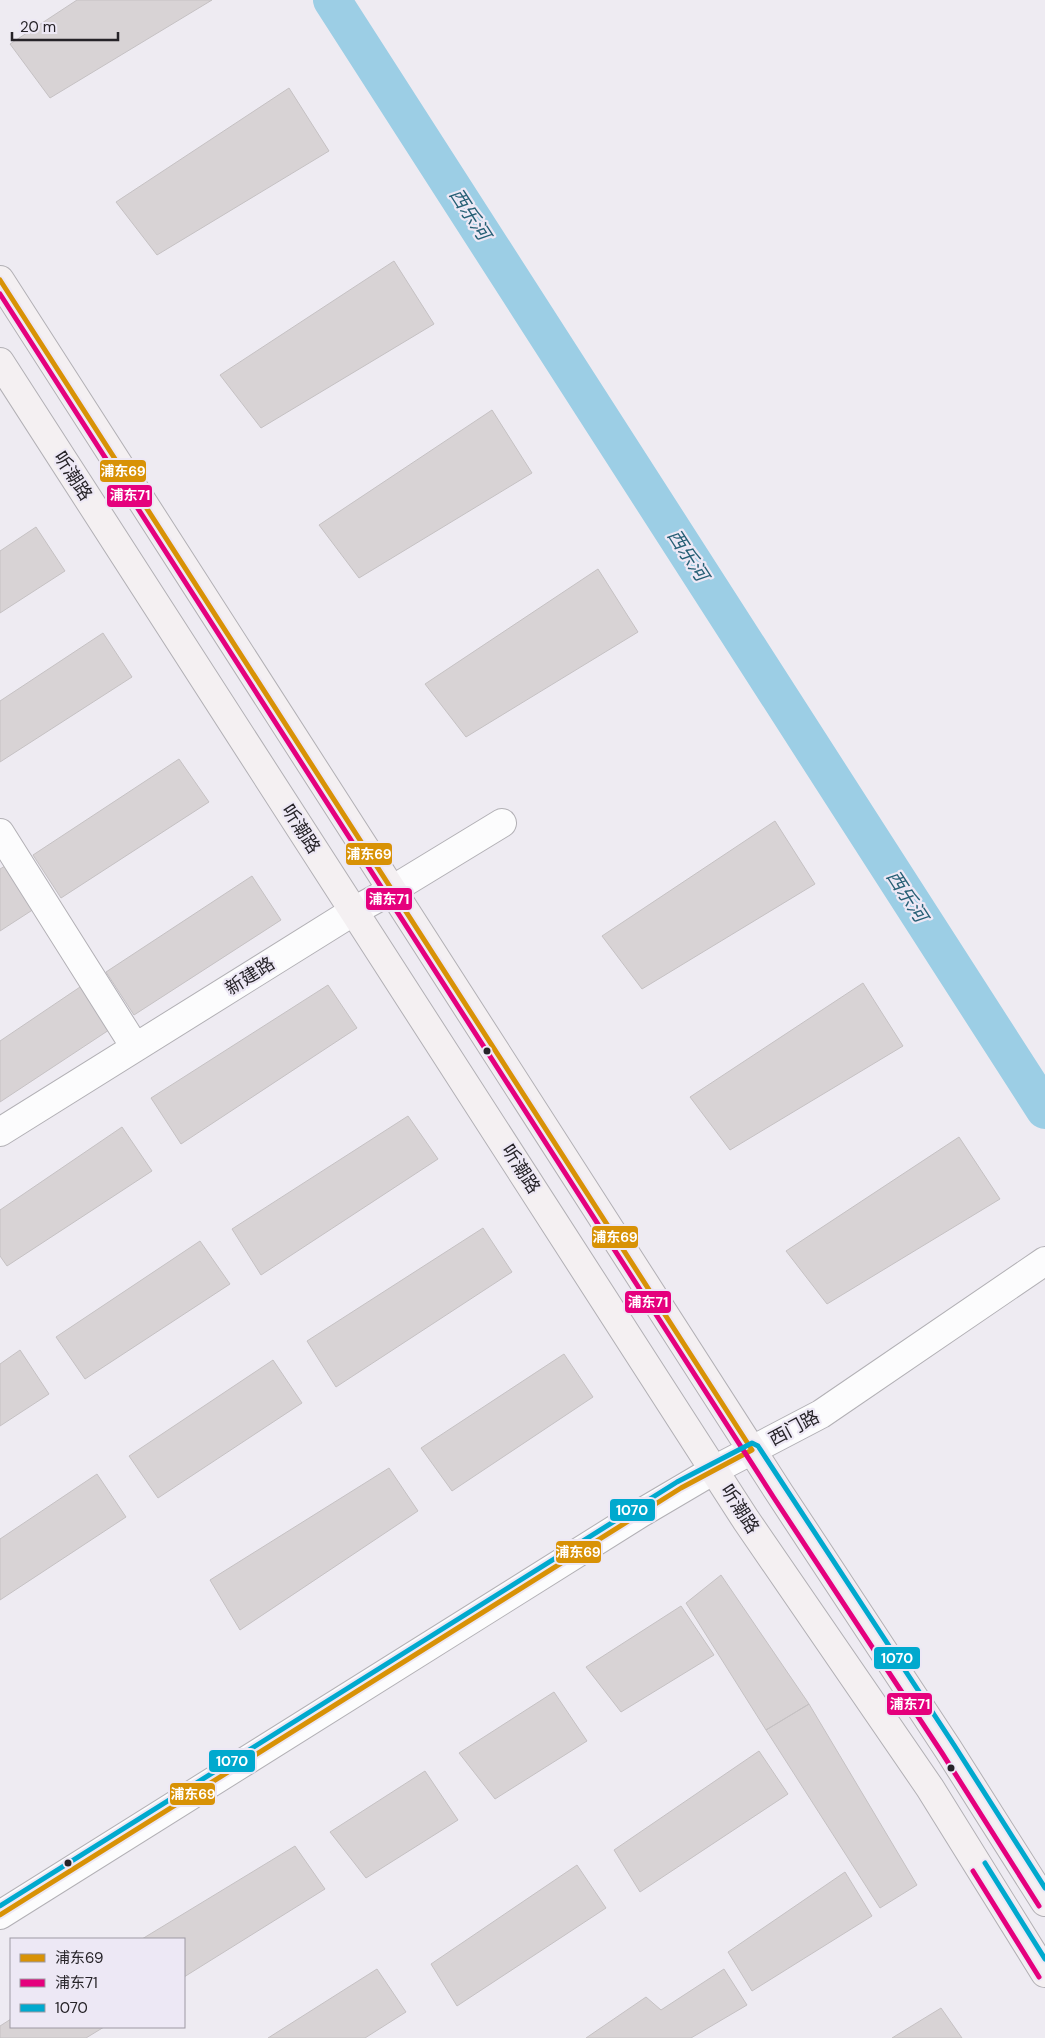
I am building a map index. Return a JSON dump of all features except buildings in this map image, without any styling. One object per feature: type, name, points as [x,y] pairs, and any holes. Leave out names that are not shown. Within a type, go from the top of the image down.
[{"type":"main road","points":[[0,280],[752,1450],[948,1749],[1045,1902]]},
{"type":"main road","name":"听潮路","points":[[0,362],[746,1520],[930,1788],[1045,1973]]},
{"type":"street","name":"新建路","points":[[0,1132],[354,911],[502,823]]},
{"type":"street","points":[[0,833],[135,1047]]},
{"type":"street","name":"西门路","points":[[0,1915],[633,1518],[714,1470],[821,1414],[1045,1261]]},
{"type":"waterway","name":"西乐河","points":[[332,0],[1045,1110]]},
{"type":"transit line","name":"浦东69","points":[[0,280],[752,1450],[681,1488],[0,1915]]},
{"type":"transit line","name":"浦东71","points":[[0,294],[774,1498],[942,1753],[1039,1906]]},
{"type":"transit line","name":"1070","points":[[0,1906],[677,1482],[752,1443],[758,1446],[954,1745],[1045,1888]]},
{"type":"transit line","name":"1070","points":[[985,1863],[1045,1959]]},
{"type":"transit line","name":"浦东71","points":[[973,1871],[1039,1977]]}]
